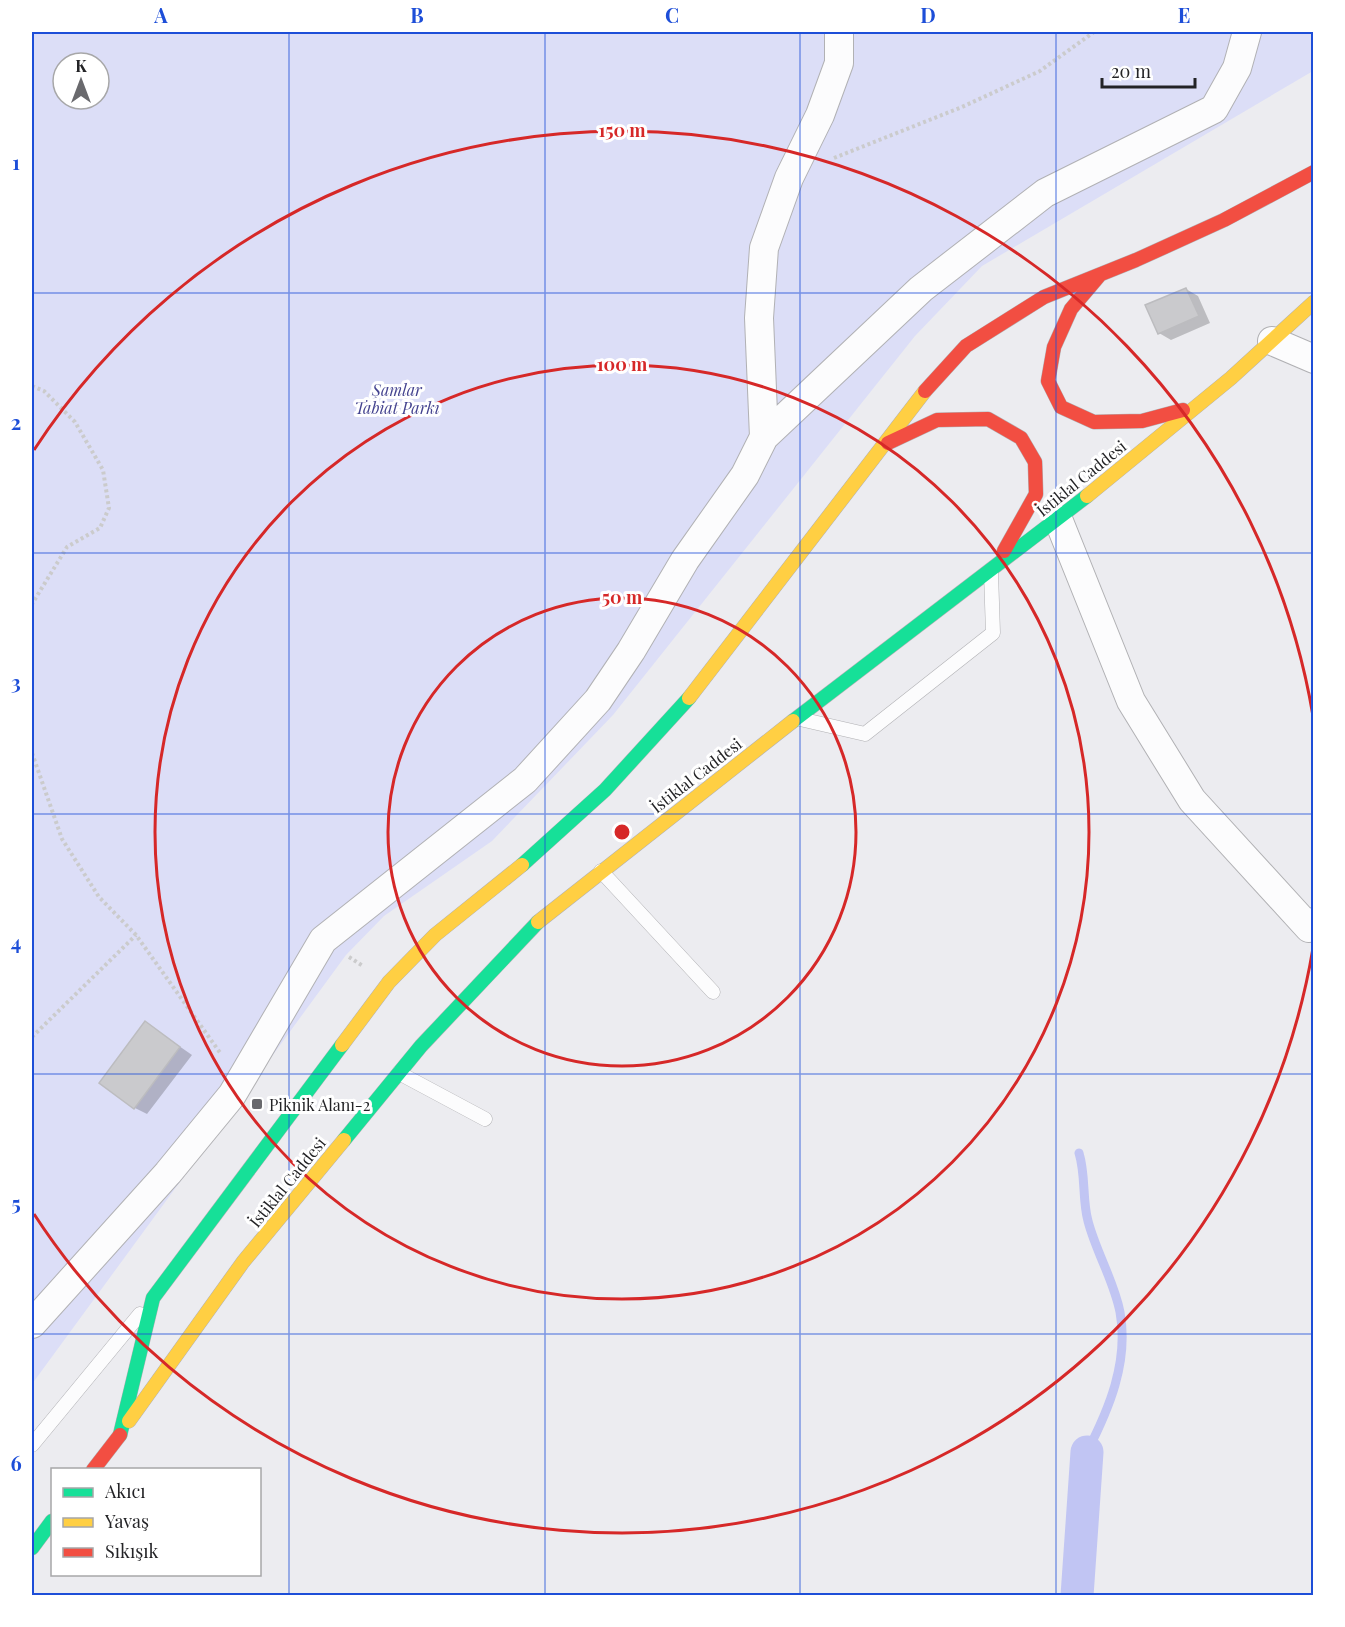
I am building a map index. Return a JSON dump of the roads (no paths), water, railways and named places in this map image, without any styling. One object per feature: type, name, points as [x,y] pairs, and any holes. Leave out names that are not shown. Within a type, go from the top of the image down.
[{"type":"main road","name":"İstiklal Caddesi","points":[[153,1298],[207,1229],[389,982],[435,935],[524,866],[605,790],[691,696],[911,407],[966,346],[1044,297],[1224,220],[1314,172]]},
{"type":"main road","points":[[1100,275],[1071,309],[1054,347],[1048,381],[1061,407],[1094,422],[1142,421],[1196,407]]},
{"type":"main road","name":"İstiklal Caddesi","points":[[95,1468],[243,1262],[399,1072],[539,921],[798,718],[1058,519],[1196,407],[1314,302]]},
{"type":"main road","points":[[885,444],[937,420],[988,418],[1021,438],[1035,462],[1036,494],[1017,532],[991,570]]},
{"type":"main road","points":[[120,1435],[153,1298]]},
{"type":"main road","points":[[32,1548],[51,1522]]},
{"type":"street","points":[[764,437],[759,318],[764,248],[789,178],[820,115],[839,63],[839,32]]},
{"type":"street","points":[[32,1324],[168,1173],[232,1095],[323,940],[352,919],[458,830],[525,780],[598,700],[631,651],[685,560],[745,475],[764,437],[921,289],[1045,193],[1214,109],[1237,68],[1242,41],[1247,32]]},
{"type":"street","points":[[1272,341],[1314,359]]},
{"type":"street","points":[[1058,519],[1131,701],[1192,800],[1309,928],[1314,922]]},
{"type":"lane","points":[[798,718],[865,734],[993,633],[991,570]]},
{"type":"lane","points":[[601,871],[713,992]]},
{"type":"lane","points":[[399,1072],[485,1119]]},
{"type":"lane","points":[[32,1445],[153,1298]]},
{"type":"waterway","points":[[1079,1153],[1088,1221],[1117,1300],[1122,1331],[1122,1349],[1115,1385],[1103,1419],[1087,1452]]},
{"type":"waterway","points":[[1077,1596],[1087,1452]]},
{"type":"place","name":"Piknik Alanı-2","points":[[257,1104]]},
{"type":"park label","name":"Şamlar Tabiat Parkı","points":[[397,398]]}]
